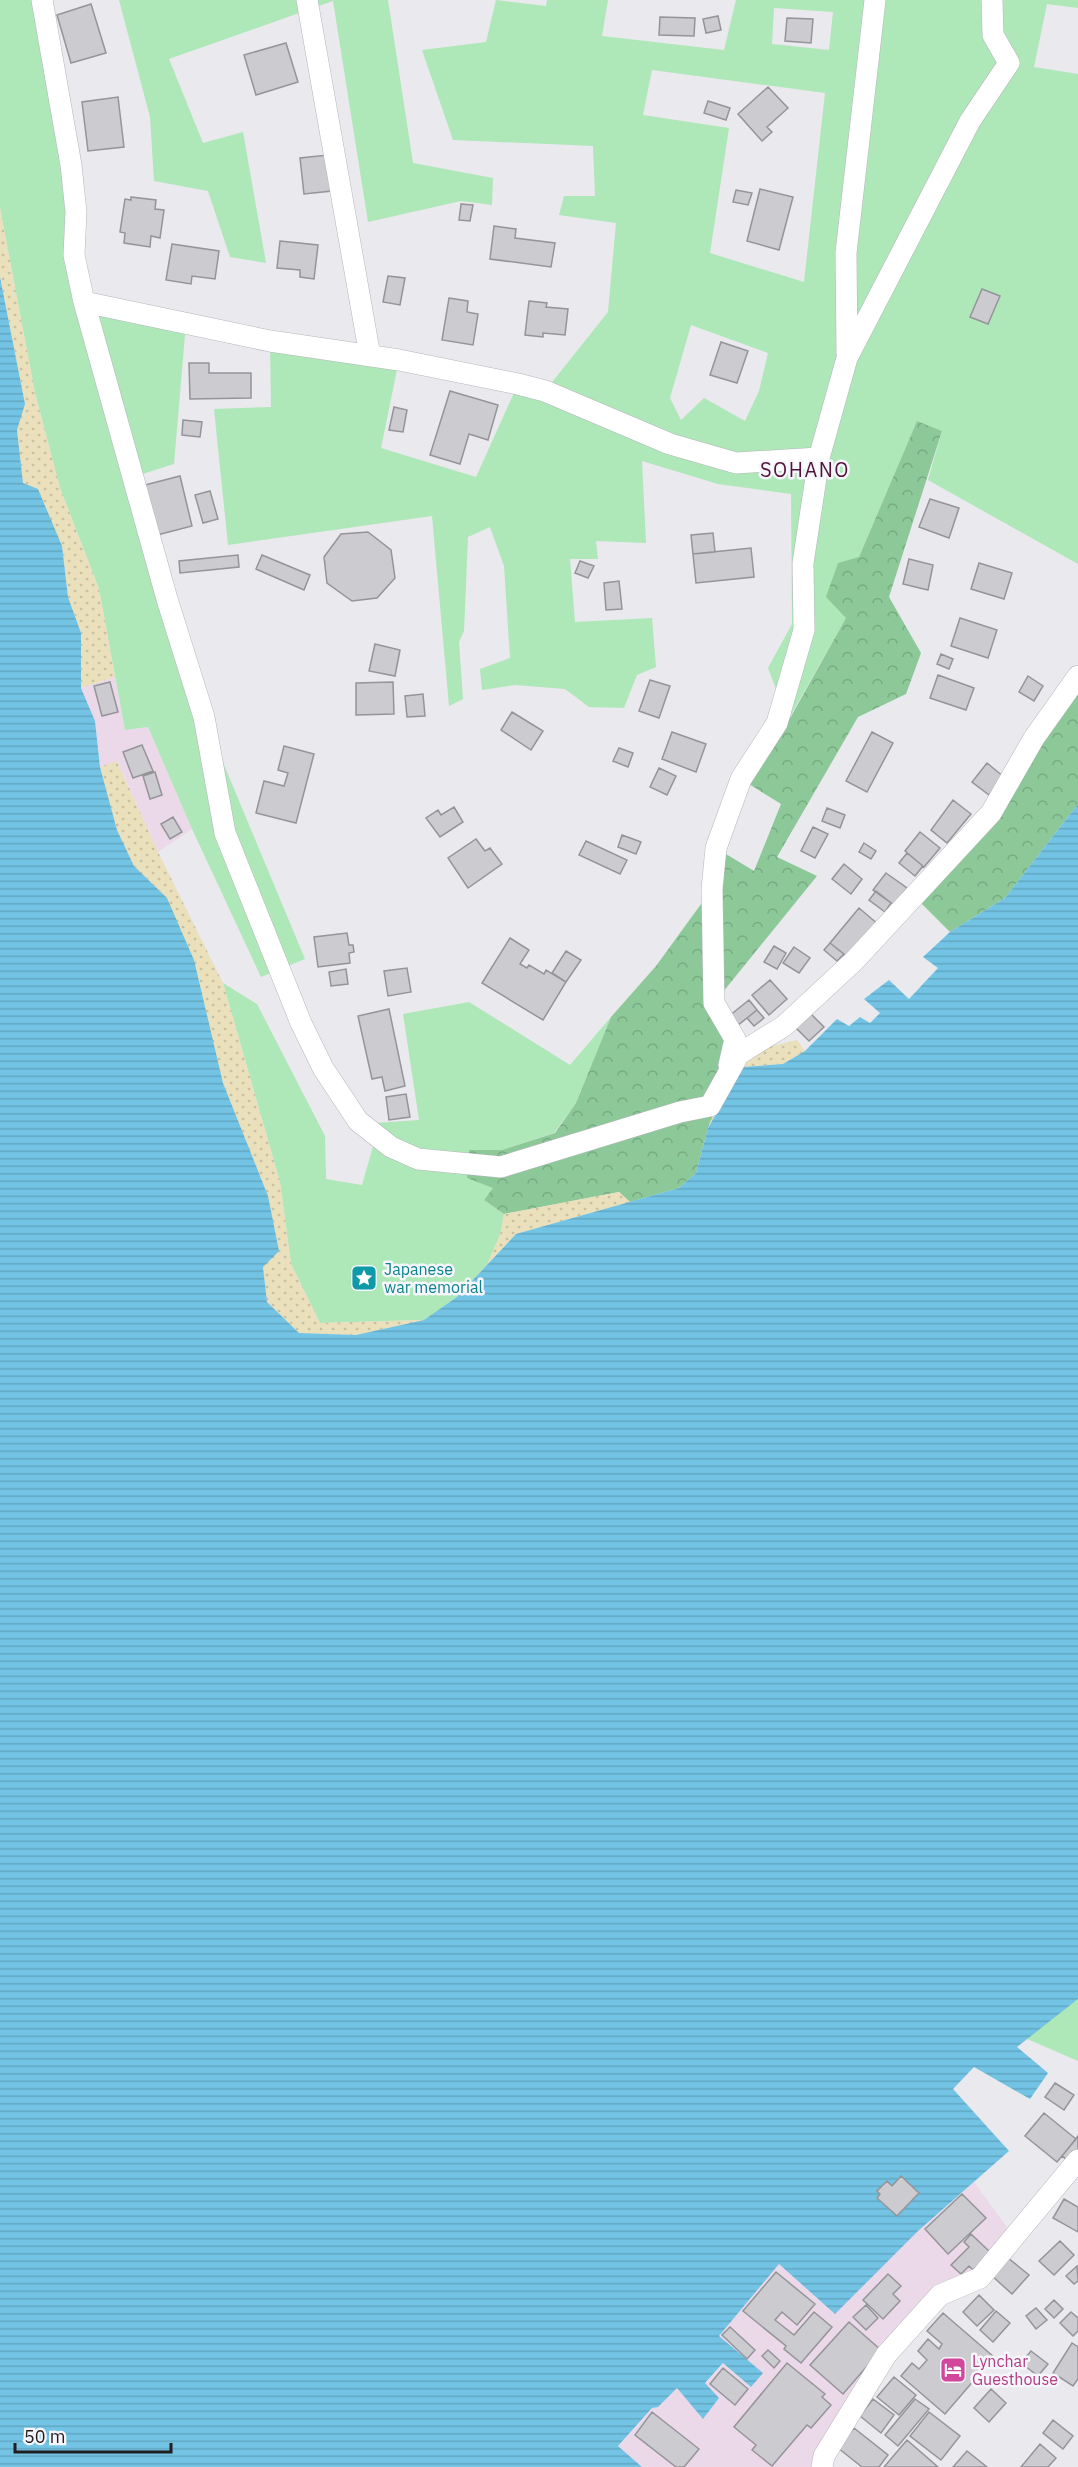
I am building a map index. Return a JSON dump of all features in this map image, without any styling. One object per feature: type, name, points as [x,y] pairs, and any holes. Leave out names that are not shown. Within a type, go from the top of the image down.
[{"type":"street","points":[[42,0],[71,165],[76,212],[74,255],[84,302],[167,599],[204,717],[225,833],[301,1023],[323,1068],[358,1121],[391,1147],[418,1159],[501,1167],[680,1112],[710,1106],[739,1054],[784,1026],[854,961],[991,813],[1034,738],[1078,675]]},
{"type":"street","points":[[308,0],[370,356]]},
{"type":"street","points":[[847,358],[846,254],[875,0]]},
{"type":"street","points":[[726,1081],[735,1039],[714,1003],[712,889],[716,848],[741,779],[777,723],[804,630],[803,563],[819,458],[847,358],[970,121],[1009,63],[993,35],[992,0]]},
{"type":"street","points":[[84,302],[270,341],[370,356],[545,391],[670,444],[736,463],[819,458]]},
{"type":"street","points":[[822,2467],[824,2456],[886,2355],[940,2295],[980,2278],[1078,2160]]},
{"type":"shaded area","points":[[115,677],[125,730],[148,727],[192,829],[158,852],[118,762],[100,767],[95,721],[81,688]]},
{"type":"shaded area","points":[[974,2182],[1014,2237],[980,2278],[940,2295],[822,2467],[642,2467],[618,2447],[652,2408],[658,2407],[677,2387],[704,2419],[705,2384],[724,2363],[751,2387],[762,2373],[719,2336],[779,2264],[918,2231]]},
{"type":"green space","points":[[0,0],[42,0],[84,302],[186,323],[174,464],[133,477],[204,717],[305,959],[261,977],[192,829],[148,727],[125,730],[99,589],[60,488],[35,393],[0,208]]},
{"type":"green space","points":[[119,0],[388,0],[413,163],[493,178],[492,205],[461,201],[368,222],[333,1],[169,59],[203,143],[243,132],[266,263],[230,257],[208,191],[154,181],[150,117]]},
{"type":"green space","points":[[496,0],[546,6],[547,0],[608,0],[602,36],[724,50],[736,0],[1078,0],[1078,8],[1047,4],[1034,67],[1078,74],[1078,564],[928,480],[942,431],[917,421],[859,557],[846,618],[788,720],[768,668],[792,624],[791,494],[718,484],[642,461],[646,543],[596,541],[598,559],[570,559],[575,622],[652,618],[656,667],[637,675],[624,708],[589,707],[565,689],[515,685],[482,690],[480,669],[510,658],[504,566],[490,527],[468,537],[464,631],[459,642],[463,699],[449,706],[432,516],[228,545],[214,409],[271,407],[270,341],[399,360],[381,448],[476,477],[518,384],[545,391],[608,312],[616,223],[559,215],[564,196],[595,196],[593,146],[453,140],[422,50],[486,42]],"holes":[[[774,8],[833,12],[829,50],[772,44]],[[652,70],[825,93],[804,282],[710,253],[729,128],[643,115]],[[691,325],[768,353],[759,391],[745,421],[704,398],[681,420],[670,398]]]},
{"type":"green space","points":[[917,421],[942,431],[889,597],[921,653],[906,694],[858,717],[777,857],[817,876],[714,1003],[735,1039],[726,1081],[708,1128],[696,1173],[679,1188],[630,1202],[619,1192],[504,1214],[484,1200],[493,1188],[467,1178],[469,1150],[502,1150],[555,1133],[576,1103],[611,1017],[656,966],[712,889],[716,848],[754,871],[781,804],[741,779],[789,720],[846,618],[826,597],[838,563],[859,557]]},
{"type":"green space","points":[[1078,676],[1078,804],[1005,898],[950,932],[913,895],[991,813]]},
{"type":"green space","points":[[223,983],[257,1004],[325,1136],[326,1179],[362,1185],[376,1136],[377,1123],[419,1120],[403,1014],[469,1002],[570,1065],[611,1017],[576,1103],[554,1133],[502,1150],[469,1150],[494,1188],[484,1200],[504,1214],[500,1235],[487,1265],[457,1297],[425,1320],[320,1323],[291,1264],[280,1182]]},
{"type":"green space","points":[[1078,1999],[1078,2061],[1025,2038]]},
{"type":"sand","points":[[0,208],[35,393],[60,488],[99,589],[115,677],[81,688],[81,633],[68,597],[62,546],[23,484],[17,430],[25,404],[0,277]]},
{"type":"sand","points":[[117,761],[158,852],[223,983],[280,1182],[291,1264],[320,1323],[425,1320],[356,1335],[299,1333],[267,1302],[263,1267],[268,1196],[223,1083],[167,898],[134,866],[117,830],[100,767]]},
{"type":"sand","points":[[797,1040],[805,1051],[783,1064],[743,1067],[708,1128],[739,1054]]},
{"type":"sand","points":[[619,1192],[630,1202],[516,1234],[487,1265],[500,1235],[504,1214]]},
{"type":"water","points":[[0,277],[25,404],[17,430],[23,483],[38,489],[62,546],[68,597],[81,633],[81,688],[95,721],[100,767],[117,830],[134,866],[167,898],[194,960],[223,1083],[268,1196],[279,1251],[263,1267],[267,1302],[299,1333],[356,1335],[424,1320],[457,1297],[516,1234],[679,1188],[696,1173],[708,1128],[743,1067],[783,1064],[805,1051],[837,1019],[849,1026],[860,1017],[870,1023],[880,1013],[864,999],[889,980],[909,999],[938,968],[923,957],[950,932],[1005,898],[1078,804],[1078,1999],[1017,2047],[1048,2073],[1030,2099],[974,2067],[953,2089],[1009,2151],[918,2231],[835,2314],[779,2264],[719,2336],[763,2373],[751,2387],[723,2363],[705,2383],[719,2398],[703,2419],[677,2388],[658,2407],[652,2408],[618,2446],[642,2467],[0,2467]]},
{"type":"building","points":[[91,4],[106,53],[71,63],[57,15]]},
{"type":"building","points":[[718,16],[721,30],[706,33],[703,19]]},
{"type":"building","points":[[660,17],[695,18],[694,36],[659,35]]},
{"type":"building","points":[[787,18],[813,19],[811,43],[785,41]]},
{"type":"building","points":[[286,43],[298,82],[256,95],[244,55]]},
{"type":"building","points":[[768,87],[788,108],[767,127],[772,132],[762,141],[738,114]]},
{"type":"building","points":[[118,97],[124,147],[88,151],[82,102]]},
{"type":"building","points":[[708,101],[730,108],[726,120],[704,113]]},
{"type":"building","points":[[328,155],[332,191],[304,194],[300,158]]},
{"type":"building","points":[[760,189],[793,197],[779,250],[747,241]]},
{"type":"building","points":[[736,190],[752,193],[748,205],[733,202]]},
{"type":"building","points":[[131,197],[156,200],[155,209],[164,210],[160,238],[151,236],[150,247],[124,243],[125,233],[120,232],[125,199],[131,200]]},
{"type":"building","points":[[461,204],[473,205],[470,221],[459,220]]},
{"type":"building","points":[[494,226],[516,229],[515,238],[555,243],[551,267],[490,259]]},
{"type":"building","points":[[280,241],[318,245],[314,279],[300,277],[300,270],[277,268]]},
{"type":"building","points":[[172,244],[219,251],[215,279],[192,276],[191,284],[166,280]]},
{"type":"building","points":[[388,276],[405,278],[400,305],[383,302]]},
{"type":"building","points":[[982,289],[1000,296],[988,324],[970,317]]},
{"type":"building","points":[[449,298],[468,301],[467,312],[478,314],[473,345],[442,340]]},
{"type":"building","points":[[529,301],[547,303],[546,307],[568,309],[565,335],[543,333],[543,337],[525,335]]},
{"type":"building","points":[[721,342],[748,351],[737,383],[710,375]]},
{"type":"building","points":[[189,363],[209,363],[209,373],[251,373],[251,398],[190,399]]},
{"type":"building","points":[[450,391],[498,405],[488,440],[469,434],[460,464],[430,455]]},
{"type":"building","points":[[394,407],[407,410],[403,432],[389,430]]},
{"type":"building","points":[[183,420],[202,422],[200,437],[182,435]]},
{"type":"building","points":[[180,476],[192,526],[157,535],[145,485]]},
{"type":"building","points":[[210,491],[218,519],[203,523],[195,495]]},
{"type":"building","points":[[930,499],[959,508],[949,538],[919,527]]},
{"type":"building","points":[[368,532],[391,550],[395,578],[377,598],[352,601],[327,583],[324,557],[341,534]]},
{"type":"building","points":[[713,533],[715,552],[693,554],[691,535]]},
{"type":"building","points":[[751,548],[754,577],[696,583],[693,554]]},
{"type":"building","points":[[238,555],[239,567],[180,573],[179,561]]},
{"type":"building","points":[[262,555],[310,575],[304,590],[256,569]]},
{"type":"building","points":[[909,559],[933,565],[928,590],[903,584]]},
{"type":"building","points":[[580,561],[594,566],[588,578],[575,573]]},
{"type":"building","points":[[979,563],[1012,573],[1004,599],[971,589]]},
{"type":"building","points":[[619,581],[622,609],[606,610],[604,583]]},
{"type":"building","points":[[960,618],[997,630],[988,658],[951,646]]},
{"type":"building","points":[[375,644],[400,650],[395,676],[369,671]]},
{"type":"building","points":[[941,654],[953,659],[949,669],[937,664]]},
{"type":"building","points":[[938,675],[974,688],[966,710],[930,698]]},
{"type":"building","points":[[1028,676],[1043,686],[1034,701],[1019,692]]},
{"type":"building","points":[[650,680],[670,686],[659,718],[639,711]]},
{"type":"building","points":[[110,682],[118,712],[102,716],[94,686]]},
{"type":"building","points":[[393,682],[394,714],[356,715],[356,683]]},
{"type":"building","points":[[423,694],[425,716],[407,717],[405,696]]},
{"type":"building","points":[[512,712],[543,731],[531,750],[501,730]]},
{"type":"building","points":[[672,732],[706,744],[696,772],[662,759]]},
{"type":"building","points":[[872,732],[893,743],[867,792],[846,781]]},
{"type":"building","points":[[142,745],[153,771],[133,778],[123,752]]},
{"type":"building","points":[[284,746],[314,754],[296,823],[256,813],[264,781],[284,786],[288,773],[278,770]]},
{"type":"building","points":[[619,748],[633,753],[628,767],[613,761]]},
{"type":"building","points":[[987,763],[1004,777],[989,795],[972,782]]},
{"type":"building","points":[[659,768],[676,776],[667,795],[650,787]]},
{"type":"building","points":[[155,772],[162,795],[150,799],[143,776]]},
{"type":"building","points":[[953,800],[971,814],[947,843],[931,830]]},
{"type":"building","points":[[454,807],[463,822],[440,837],[426,818],[438,810],[441,815]]},
{"type":"building","points":[[827,808],[845,815],[840,828],[822,821]]},
{"type":"building","points":[[173,817],[182,832],[170,839],[161,824]]},
{"type":"building","points":[[813,827],[828,834],[815,858],[801,851]]},
{"type":"building","points":[[920,832],[940,848],[924,867],[905,851]]},
{"type":"building","points":[[622,835],[641,842],[636,854],[618,847]]},
{"type":"building","points":[[476,839],[485,851],[490,848],[502,864],[468,888],[448,858]]},
{"type":"building","points":[[586,841],[627,860],[620,874],[579,855]]},
{"type":"building","points":[[864,843],[876,851],[871,859],[859,852]]},
{"type":"building","points":[[907,853],[923,866],[915,876],[899,863]]},
{"type":"building","points":[[844,864],[862,879],[851,894],[832,879]]},
{"type":"building","points":[[886,873],[907,888],[894,905],[873,890]]},
{"type":"building","points":[[876,891],[891,903],[885,912],[869,900]]},
{"type":"building","points":[[859,908],[879,925],[850,959],[830,943]]},
{"type":"building","points":[[347,933],[349,945],[353,945],[354,952],[349,953],[350,963],[318,967],[314,937]]},
{"type":"building","points":[[510,938],[529,950],[520,964],[527,968],[529,965],[544,974],[546,970],[566,982],[543,1020],[482,983]]},
{"type":"building","points":[[830,943],[844,954],[837,961],[824,950]]},
{"type":"building","points":[[774,946],[786,953],[777,969],[764,962]]},
{"type":"building","points":[[794,947],[810,958],[799,973],[783,963]]},
{"type":"building","points":[[566,951],[581,960],[566,982],[552,973]]},
{"type":"building","points":[[407,968],[411,992],[388,996],[384,971]]},
{"type":"building","points":[[346,969],[348,984],[331,986],[329,972]]},
{"type":"building","points":[[770,980],[787,999],[769,1015],[752,995]]},
{"type":"building","points":[[749,1000],[757,1010],[737,1026],[729,1016]]},
{"type":"building","points":[[389,1009],[405,1086],[385,1091],[382,1077],[372,1079],[358,1016]]},
{"type":"building","points":[[757,1010],[764,1018],[754,1026],[747,1018]]},
{"type":"building","points":[[810,1013],[824,1027],[809,1041],[795,1027]]},
{"type":"building","points":[[406,1094],[410,1117],[389,1120],[386,1097]]},
{"type":"building","points":[[1055,2083],[1074,2095],[1064,2110],[1045,2097]]},
{"type":"building","points":[[1044,2113],[1076,2139],[1057,2162],[1025,2136]]},
{"type":"building","points":[[1078,2136],[1078,2150],[1069,2161],[1062,2156]]},
{"type":"building","points":[[901,2176],[919,2193],[897,2216],[877,2198],[880,2194],[877,2191],[887,2181],[892,2186]]},
{"type":"building","points":[[962,2194],[986,2218],[948,2254],[925,2229]]},
{"type":"building","points":[[1064,2199],[1078,2207],[1078,2232],[1053,2218]]},
{"type":"building","points":[[971,2234],[990,2252],[973,2270],[969,2266],[961,2274],[951,2265],[969,2247],[964,2242]]},
{"type":"building","points":[[1060,2241],[1074,2255],[1054,2275],[1039,2261]]},
{"type":"building","points":[[1007,2257],[1029,2275],[1012,2294],[991,2275]]},
{"type":"building","points":[[1077,2266],[1078,2281],[1074,2284],[1066,2276]]},
{"type":"building","points":[[776,2272],[815,2304],[797,2325],[782,2312],[775,2320],[794,2335],[814,2312],[832,2327],[801,2363],[784,2349],[786,2346],[743,2311]]},
{"type":"building","points":[[888,2274],[901,2286],[893,2294],[900,2301],[883,2319],[863,2300]]},
{"type":"building","points":[[979,2295],[994,2310],[977,2326],[963,2312]]},
{"type":"building","points":[[1054,2300],[1063,2309],[1054,2318],[1045,2309]]},
{"type":"building","points":[[866,2305],[878,2318],[866,2330],[853,2317]]},
{"type":"building","points":[[1036,2308],[1047,2320],[1036,2329],[1026,2316]]},
{"type":"building","points":[[996,2311],[1010,2323],[993,2342],[980,2330]]},
{"type":"building","points":[[1071,2312],[1078,2318],[1078,2331],[1073,2336],[1060,2323]]},
{"type":"building","points":[[943,2313],[994,2357],[945,2414],[901,2376],[912,2363],[919,2369],[927,2360],[918,2351],[928,2339],[939,2349],[942,2344],[927,2331]]},
{"type":"building","points":[[849,2322],[881,2350],[843,2394],[810,2365]]},
{"type":"building","points":[[730,2327],[755,2350],[747,2359],[722,2335]]},
{"type":"building","points":[[1072,2343],[1078,2347],[1078,2379],[1073,2386],[1053,2373]]},
{"type":"building","points":[[768,2350],[780,2361],[774,2368],[762,2356]]},
{"type":"building","points":[[1031,2351],[1048,2364],[1038,2376],[1021,2363]]},
{"type":"building","points":[[787,2363],[825,2394],[822,2397],[831,2405],[811,2428],[807,2425],[772,2466],[752,2450],[756,2445],[734,2427]]},
{"type":"building","points":[[723,2368],[748,2389],[735,2405],[710,2384]]},
{"type":"building","points":[[894,2377],[916,2395],[899,2415],[877,2397]]},
{"type":"building","points":[[991,2389],[1006,2403],[989,2422],[974,2408]]},
{"type":"building","points":[[873,2399],[894,2415],[881,2433],[860,2416]]},
{"type":"building","points":[[915,2399],[929,2409],[898,2446],[885,2435]]},
{"type":"building","points":[[652,2412],[699,2449],[684,2467],[676,2467],[635,2435]]},
{"type":"building","points":[[929,2412],[960,2436],[941,2460],[910,2436]]},
{"type":"building","points":[[1053,2420],[1073,2436],[1063,2449],[1043,2433]]},
{"type":"building","points":[[854,2428],[888,2455],[879,2467],[862,2467],[838,2448]]},
{"type":"building","points":[[907,2440],[938,2467],[884,2467]]},
{"type":"building","points":[[1040,2444],[1056,2458],[1048,2467],[1021,2467]]},
{"type":"building","points":[[967,2451],[987,2467],[953,2467]]},
{"type":"place","name":"Japanese war memorial","points":[[364,1278]]},
{"type":"place","name":"Lynchar Guesthouse","points":[[953,2370]]},
{"type":"district","name":"SOHANO","points":[[805,470]]}]
